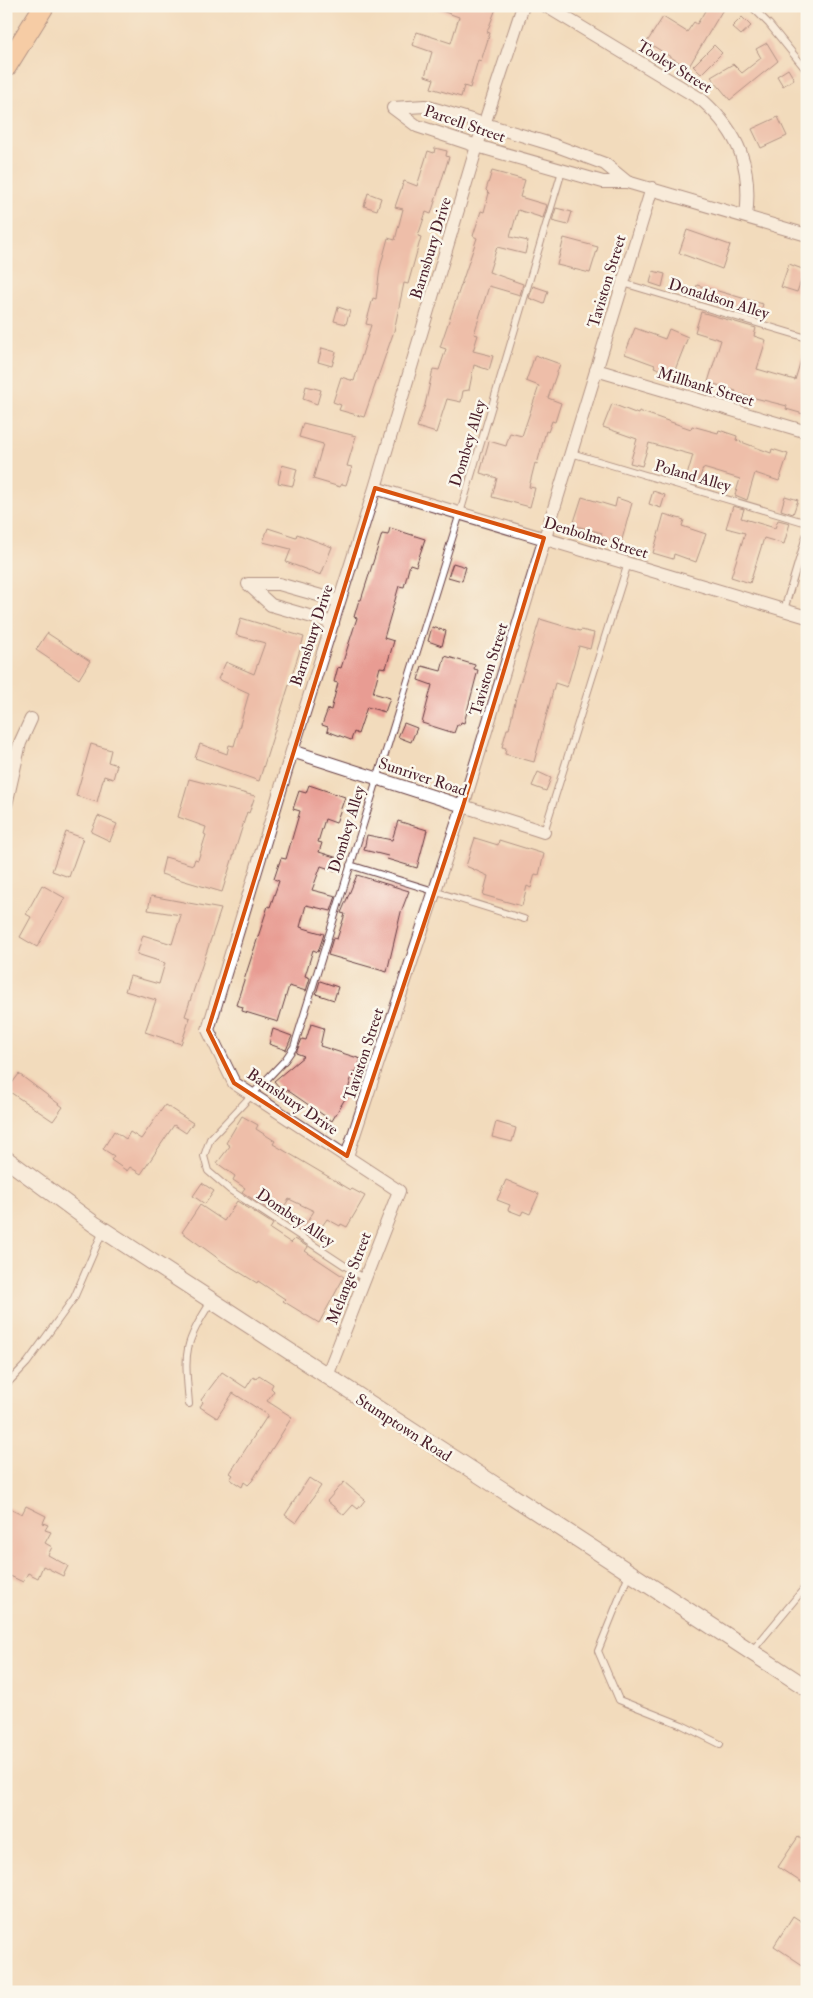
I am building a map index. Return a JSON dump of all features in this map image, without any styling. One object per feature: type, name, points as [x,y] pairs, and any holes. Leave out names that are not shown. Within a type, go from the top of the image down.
[{"type":"main road","points":[[6,67],[44,6]]},
{"type":"street","name":"Barnsbury Drive","points":[[399,1191],[234,1083],[208,1030],[292,751],[375,488],[484,124],[522,6]]},
{"type":"street","name":"Tooley Street","points":[[546,6],[702,100],[713,110],[730,131],[743,156],[748,180],[746,217]]},
{"type":"street","name":"Parcell Street","points":[[627,182],[605,164],[484,124],[425,106],[393,108],[417,126],[478,146],[602,182],[627,182],[652,188],[807,235]]},
{"type":"street","name":"Taviston Street","points":[[347,1156],[463,806],[652,188]]},
{"type":"street","name":"Millbank Street","points":[[596,370],[807,432]]},
{"type":"street","name":"Denbolme Street","points":[[375,488],[807,617]]},
{"type":"street","points":[[333,623],[271,605],[248,584],[279,584],[339,601]]},
{"type":"street","points":[[6,806],[20,743],[31,720]]},
{"type":"street","name":"Sunriver Road","points":[[292,751],[544,832]]},
{"type":"street","name":"Stumptown Road","points":[[6,1159],[104,1230],[807,1688]]},
{"type":"street","name":"Melange Street","points":[[327,1376],[399,1191]]},
{"type":"lane","points":[[751,6],[769,24],[807,71]]},
{"type":"lane","name":"Dombey Alley","points":[[365,1279],[230,1190],[208,1171],[204,1156],[210,1139],[285,1060],[294,1046],[460,513],[562,171]]},
{"type":"lane","name":"Donaldson Alley","points":[[623,283],[807,338]]},
{"type":"lane","name":"Poland Alley","points":[[571,453],[807,523]]},
{"type":"lane","points":[[784,610],[807,533]]},
{"type":"lane","points":[[544,832],[628,564]]},
{"type":"lane","points":[[350,865],[524,918]]},
{"type":"lane","points":[[6,1385],[27,1363],[74,1298],[104,1230]]},
{"type":"lane","points":[[189,1404],[185,1358],[188,1342],[193,1329],[212,1301]]},
{"type":"lane","points":[[629,1573],[598,1651],[619,1700],[682,1725],[720,1744]]},
{"type":"lane","points":[[751,1652],[807,1585]]},
{"type":"highlighted area","points":[[375,488],[544,538],[463,806],[347,1156],[234,1083],[208,1030]]},
{"type":"building","points":[[433,6],[497,6],[487,32],[490,33],[481,61],[478,60],[470,88],[464,86],[461,97],[431,88],[434,79],[425,76],[432,52],[412,45],[417,32],[451,43],[459,17],[433,8]]},
{"type":"building","points":[[708,6],[725,6],[688,68],[647,42],[663,17],[687,32],[694,22],[697,24]]},
{"type":"building","points":[[742,17],[751,26],[741,35],[732,27]]},
{"type":"building","points":[[767,43],[778,61],[730,100],[711,77],[733,64],[742,73],[761,58],[756,49]]},
{"type":"building","points":[[714,45],[722,53],[701,74],[693,66]]},
{"type":"building","points":[[788,69],[794,79],[783,86],[777,76]]},
{"type":"building","points":[[778,117],[787,136],[761,148],[752,129]]},
{"type":"building","points":[[435,148],[447,151],[446,156],[449,157],[431,214],[426,212],[418,236],[421,237],[408,284],[404,283],[394,331],[364,417],[339,410],[341,405],[333,402],[341,377],[354,381],[371,325],[366,324],[373,298],[376,299],[380,268],[388,238],[395,240],[403,209],[395,207],[404,181],[417,186],[428,151],[434,153]]},
{"type":"building","points":[[492,171],[525,180],[520,197],[547,205],[543,218],[518,210],[510,237],[528,241],[525,254],[497,247],[489,272],[523,284],[520,295],[489,286],[474,334],[478,335],[473,351],[493,356],[489,370],[474,365],[469,390],[463,391],[461,402],[447,399],[436,433],[417,427],[425,405],[433,369],[439,370],[446,349],[440,347],[477,238],[473,236],[481,211],[484,212],[489,193],[486,190]]},
{"type":"building","points":[[368,193],[381,198],[377,210],[364,206]]},
{"type":"building","points":[[556,208],[572,212],[568,225],[552,221]]},
{"type":"building","points":[[687,230],[730,245],[722,269],[679,253]]},
{"type":"building","points":[[564,238],[598,247],[590,273],[557,265]]},
{"type":"building","points":[[789,264],[805,270],[797,292],[781,287]]},
{"type":"building","points":[[653,271],[665,274],[662,287],[650,283]]},
{"type":"building","points":[[697,285],[763,304],[759,318],[694,297]]},
{"type":"building","points":[[533,286],[548,291],[544,304],[529,298]]},
{"type":"building","points":[[338,307],[350,311],[346,324],[334,321]]},
{"type":"building","points":[[701,312],[756,328],[754,336],[766,340],[757,369],[795,380],[804,350],[807,350],[807,415],[786,409],[787,406],[735,393],[736,391],[708,382],[721,340],[695,332]]},
{"type":"building","points":[[635,328],[665,339],[669,329],[688,337],[673,375],[654,367],[655,365],[625,354]]},
{"type":"building","points":[[322,348],[336,352],[332,366],[318,362]]},
{"type":"building","points":[[535,355],[560,364],[548,398],[561,403],[555,422],[552,421],[548,432],[546,431],[537,464],[535,463],[529,487],[535,488],[530,507],[492,497],[497,478],[480,473],[489,441],[506,446],[510,433],[522,436],[539,386],[526,381]]},
{"type":"building","points":[[306,386],[321,390],[317,404],[303,399]]},
{"type":"building","points":[[612,404],[638,414],[639,411],[691,429],[692,426],[718,433],[719,430],[737,436],[736,440],[771,453],[772,449],[788,454],[779,481],[755,473],[747,500],[735,495],[740,479],[703,468],[698,483],[686,479],[693,455],[649,443],[642,466],[630,463],[637,439],[603,427]]},
{"type":"building","points":[[303,423],[356,436],[347,466],[352,467],[346,485],[342,484],[340,487],[313,479],[323,444],[299,437]]},
{"type":"building","points":[[282,465],[297,469],[293,486],[278,483]]},
{"type":"building","points":[[653,491],[665,495],[661,508],[649,504]]},
{"type":"building","points":[[785,496],[798,500],[793,514],[781,510]]},
{"type":"building","points":[[582,497],[615,507],[617,498],[632,503],[621,543],[600,537],[602,533],[573,525]]},
{"type":"building","points":[[733,506],[744,509],[741,518],[775,528],[778,520],[790,523],[784,544],[764,538],[750,583],[731,577],[745,533],[726,528]]},
{"type":"building","points":[[664,514],[684,520],[682,526],[706,534],[696,562],[674,554],[673,559],[653,553]]},
{"type":"building","points":[[268,528],[296,537],[297,534],[332,547],[321,575],[286,562],[291,549],[263,542]]},
{"type":"building","points":[[390,528],[425,539],[416,566],[410,564],[404,587],[399,586],[384,638],[394,641],[386,668],[380,667],[373,693],[390,698],[385,712],[367,707],[358,734],[354,732],[351,740],[327,731],[328,727],[322,725],[328,709],[331,710],[338,683],[334,682],[338,667],[341,668],[357,618],[354,617],[359,600],[361,600],[382,534],[388,535]]},
{"type":"building","points":[[453,563],[466,567],[462,581],[448,577]]},
{"type":"building","points":[[241,618],[304,637],[259,781],[195,758],[200,744],[227,754],[229,745],[234,746],[249,693],[218,679],[226,662],[254,674],[265,643],[236,635]]},
{"type":"building","points":[[540,619],[580,631],[594,633],[590,649],[579,646],[567,687],[555,683],[534,762],[505,754],[506,748],[502,747],[507,729],[509,729],[517,693]]},
{"type":"building","points":[[432,627],[446,631],[442,646],[428,641]]},
{"type":"building","points":[[47,633],[90,661],[79,679],[36,650]]},
{"type":"building","points":[[445,656],[475,665],[474,669],[478,670],[464,723],[461,722],[460,725],[457,725],[454,733],[422,723],[432,685],[418,680],[422,666],[441,671]]},
{"type":"building","points":[[404,723],[417,728],[411,742],[398,737]]},
{"type":"building","points":[[91,744],[111,750],[108,762],[117,765],[113,779],[104,776],[97,802],[76,796]]},
{"type":"building","points":[[538,772],[551,778],[546,791],[532,786]]},
{"type":"building","points":[[189,779],[255,796],[249,813],[247,812],[222,892],[161,874],[165,857],[193,865],[195,859],[198,860],[206,835],[204,834],[206,827],[178,817]]},
{"type":"building","points":[[309,785],[345,797],[336,823],[325,819],[318,842],[322,843],[319,852],[341,859],[336,871],[321,866],[312,890],[336,896],[331,911],[306,905],[300,927],[324,934],[318,952],[313,950],[305,976],[310,978],[306,991],[289,986],[278,1022],[242,1011],[243,1007],[236,1005],[268,906],[270,907],[279,881],[274,879],[281,858],[286,859],[300,811],[293,809],[299,791],[306,793]]},
{"type":"building","points":[[98,816],[117,824],[110,841],[91,832]]},
{"type":"building","points":[[398,821],[427,830],[417,868],[387,859],[388,856],[364,850],[367,835],[392,840]]},
{"type":"building","points":[[66,832],[83,838],[69,877],[52,871]]},
{"type":"building","points":[[475,838],[498,845],[499,840],[544,854],[539,875],[535,874],[531,888],[527,886],[522,906],[483,895],[488,876],[466,866]]},
{"type":"building","points":[[357,875],[409,891],[401,912],[387,972],[328,955],[333,938],[337,939],[345,914],[341,913]]},
{"type":"building","points":[[42,885],[65,898],[37,947],[20,937],[31,917],[26,914]]},
{"type":"building","points":[[151,896],[221,909],[185,1016],[190,1018],[181,1044],[145,1032],[156,1000],[125,991],[130,976],[159,984],[165,963],[137,954],[143,935],[172,944],[181,915],[148,910]]},
{"type":"building","points":[[320,981],[338,987],[334,1000],[316,994]]},
{"type":"building","points":[[311,1024],[324,1028],[320,1046],[361,1059],[356,1073],[353,1072],[346,1097],[332,1121],[287,1090],[284,1093],[274,1081],[304,1056],[296,1053],[302,1039],[306,1040]]},
{"type":"building","points":[[273,1029],[292,1036],[286,1050],[269,1044]]},
{"type":"building","points":[[19,1074],[63,1107],[53,1121],[7,1090]]},
{"type":"building","points":[[165,1105],[193,1123],[186,1133],[174,1125],[141,1174],[130,1167],[127,1171],[111,1160],[114,1156],[103,1149],[114,1131],[126,1139],[130,1132],[141,1139]]},
{"type":"building","points":[[242,1116],[258,1125],[256,1129],[275,1141],[273,1144],[351,1190],[365,1196],[347,1227],[341,1224],[340,1226],[327,1219],[313,1239],[301,1231],[314,1211],[289,1199],[278,1216],[242,1192],[245,1188],[233,1180],[235,1176],[217,1163],[230,1146],[226,1143]]},
{"type":"building","points":[[496,1122],[516,1128],[512,1142],[492,1137]]},
{"type":"building","points":[[506,1180],[539,1194],[530,1214],[523,1211],[521,1215],[508,1210],[510,1205],[497,1200]]},
{"type":"building","points":[[202,1183],[214,1191],[205,1204],[193,1196]]},
{"type":"building","points":[[237,1201],[273,1224],[270,1229],[291,1243],[295,1239],[308,1247],[305,1251],[344,1277],[319,1323],[283,1301],[285,1299],[258,1281],[257,1283],[223,1262],[182,1232],[200,1205],[224,1221]]},
{"type":"building","points":[[222,1372],[246,1388],[253,1377],[256,1379],[259,1375],[273,1384],[271,1388],[274,1391],[267,1401],[292,1417],[252,1481],[248,1485],[244,1482],[242,1487],[230,1479],[233,1475],[230,1473],[268,1415],[233,1393],[217,1418],[200,1407],[203,1402],[201,1400]]},
{"type":"building","points":[[309,1478],[321,1486],[296,1523],[285,1515]]},
{"type":"building","points":[[344,1482],[365,1500],[358,1509],[353,1505],[344,1515],[327,1501]]},
{"type":"building","points":[[6,1506],[22,1514],[26,1506],[46,1516],[43,1523],[48,1525],[45,1530],[51,1532],[45,1543],[52,1547],[48,1555],[68,1566],[63,1576],[43,1566],[38,1578],[28,1573],[23,1582],[6,1574]]},
{"type":"building","points":[[798,1837],[807,1843],[807,1886],[778,1867]]},
{"type":"building","points":[[793,1916],[807,1925],[807,1968],[774,1946]]}]
